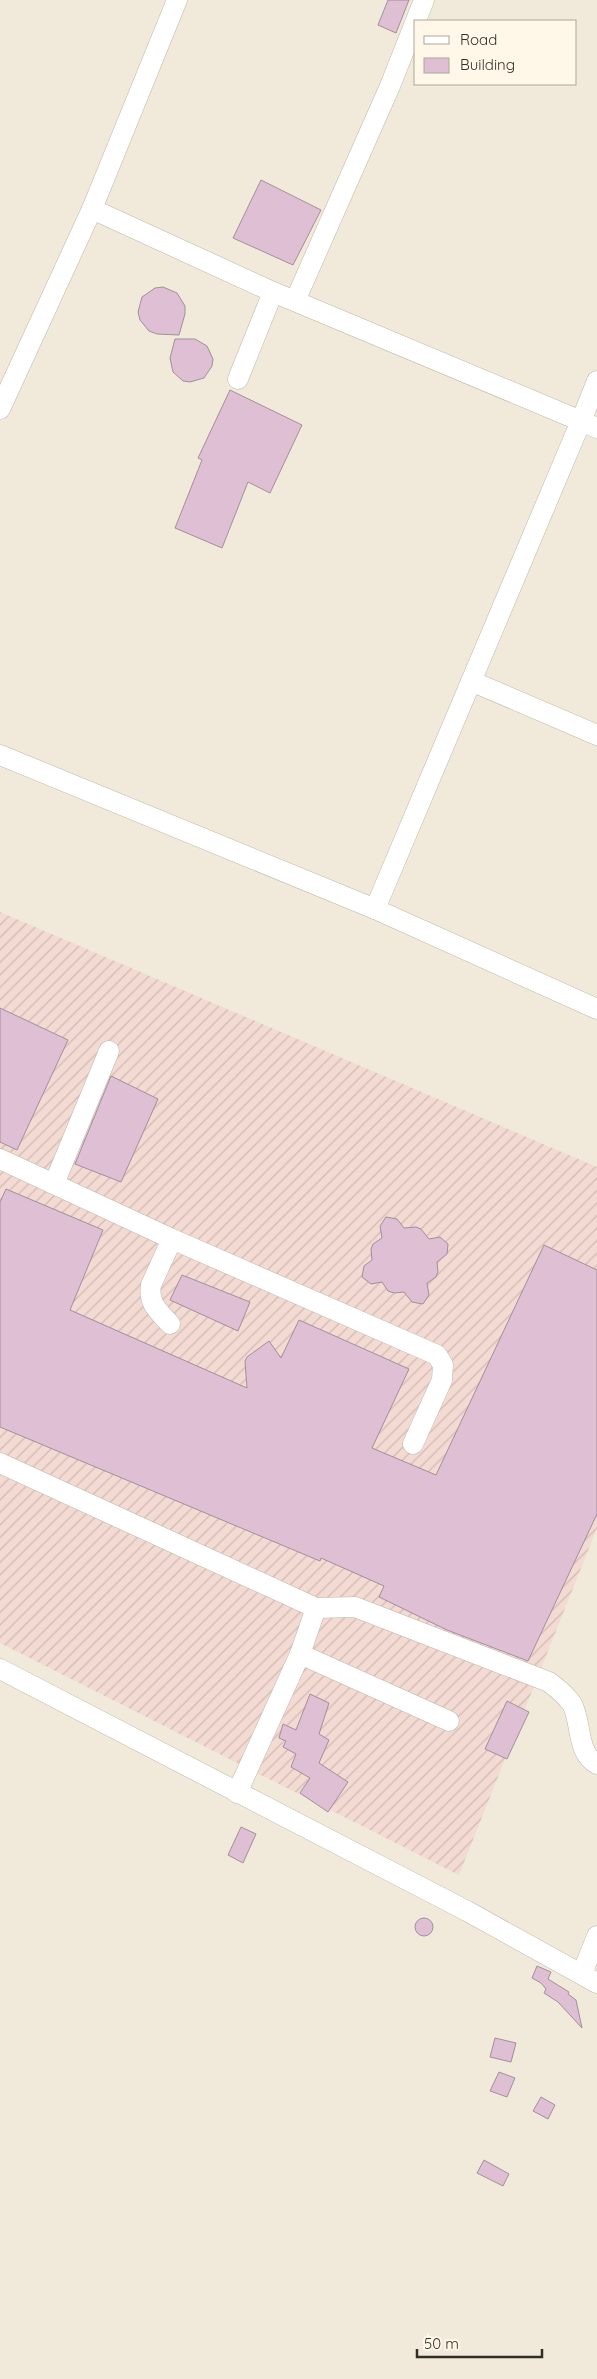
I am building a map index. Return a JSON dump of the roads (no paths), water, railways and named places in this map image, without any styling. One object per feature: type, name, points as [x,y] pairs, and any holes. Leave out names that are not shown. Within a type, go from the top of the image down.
[{"type":"street","points":[[0,409],[92,209],[177,0]]},
{"type":"street","points":[[416,20],[424,0]]},
{"type":"street","points":[[295,301],[390,86],[414,25]]},
{"type":"street","points":[[92,209],[273,292],[589,425]]},
{"type":"street","points":[[238,379],[273,292]]},
{"type":"street","points":[[375,909],[471,681],[589,425],[597,381]]},
{"type":"street","points":[[471,681],[597,735]]},
{"type":"street","points":[[0,755],[375,909],[597,1010]]},
{"type":"street","points":[[54,1184],[110,1051]]},
{"type":"street","points":[[0,1159],[172,1239],[437,1355],[443,1365],[442,1380],[414,1444]]},
{"type":"street","points":[[170,1324],[151,1301],[150,1292],[151,1285],[172,1239]]},
{"type":"street","points":[[0,1463],[316,1608],[355,1608],[549,1682],[560,1690],[572,1704],[588,1757],[597,1764]]},
{"type":"street","points":[[237,1793],[300,1654],[316,1608]]},
{"type":"street","points":[[300,1654],[449,1721]]},
{"type":"street","points":[[0,1669],[467,1911],[590,1979],[597,1936]]}]
